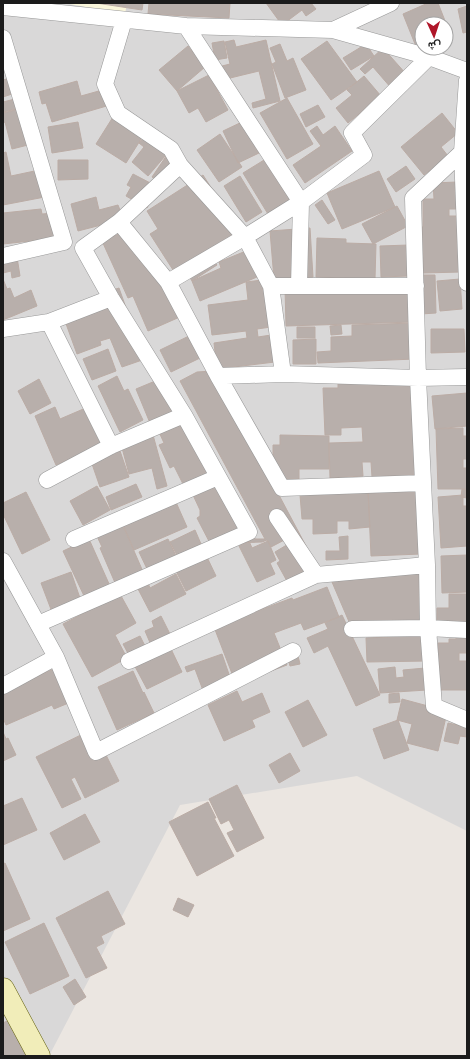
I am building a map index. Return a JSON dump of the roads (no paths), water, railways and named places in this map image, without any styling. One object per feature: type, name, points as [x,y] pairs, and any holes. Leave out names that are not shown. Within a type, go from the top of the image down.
[{"type":"street","points":[[333,30],[385,4]]},
{"type":"street","points":[[3,7],[186,26],[333,30],[429,57],[467,71]]},
{"type":"street","points":[[124,20],[105,84],[118,112],[171,149],[180,165],[245,237],[271,286],[283,374]]},
{"type":"street","points":[[186,26],[302,202],[299,286]]},
{"type":"street","points":[[3,38],[64,242]]},
{"type":"street","points":[[168,282],[302,202],[364,155],[352,133],[429,57]]},
{"type":"street","points":[[467,80],[462,152],[467,283]]},
{"type":"street","points":[[462,152],[413,198],[418,378],[427,565],[428,628],[434,706],[467,720]]},
{"type":"street","points":[[83,248],[119,222],[180,165]]},
{"type":"street","points":[[119,222],[168,282],[218,376],[282,488],[423,483]]},
{"type":"street","points":[[3,256],[64,242],[83,248],[111,298],[184,415],[249,532],[38,624]]},
{"type":"street","points":[[271,286],[416,286]]},
{"type":"street","points":[[3,329],[49,322],[111,298]]},
{"type":"street","points":[[49,322],[111,446]]},
{"type":"street","points":[[218,376],[283,374],[418,378],[467,377]]},
{"type":"street","points":[[47,480],[111,446],[184,415]]},
{"type":"street","points":[[74,539],[218,477]]},
{"type":"street","points":[[277,517],[316,575]]},
{"type":"street","points":[[3,561],[56,657],[96,752],[293,651]]},
{"type":"street","points":[[129,661],[316,575],[427,565]]},
{"type":"street","points":[[352,629],[428,628],[467,630]]},
{"type":"street","points":[[3,686],[56,657]]},
{"type":"street","points":[[3,989],[38,1056]]}]
